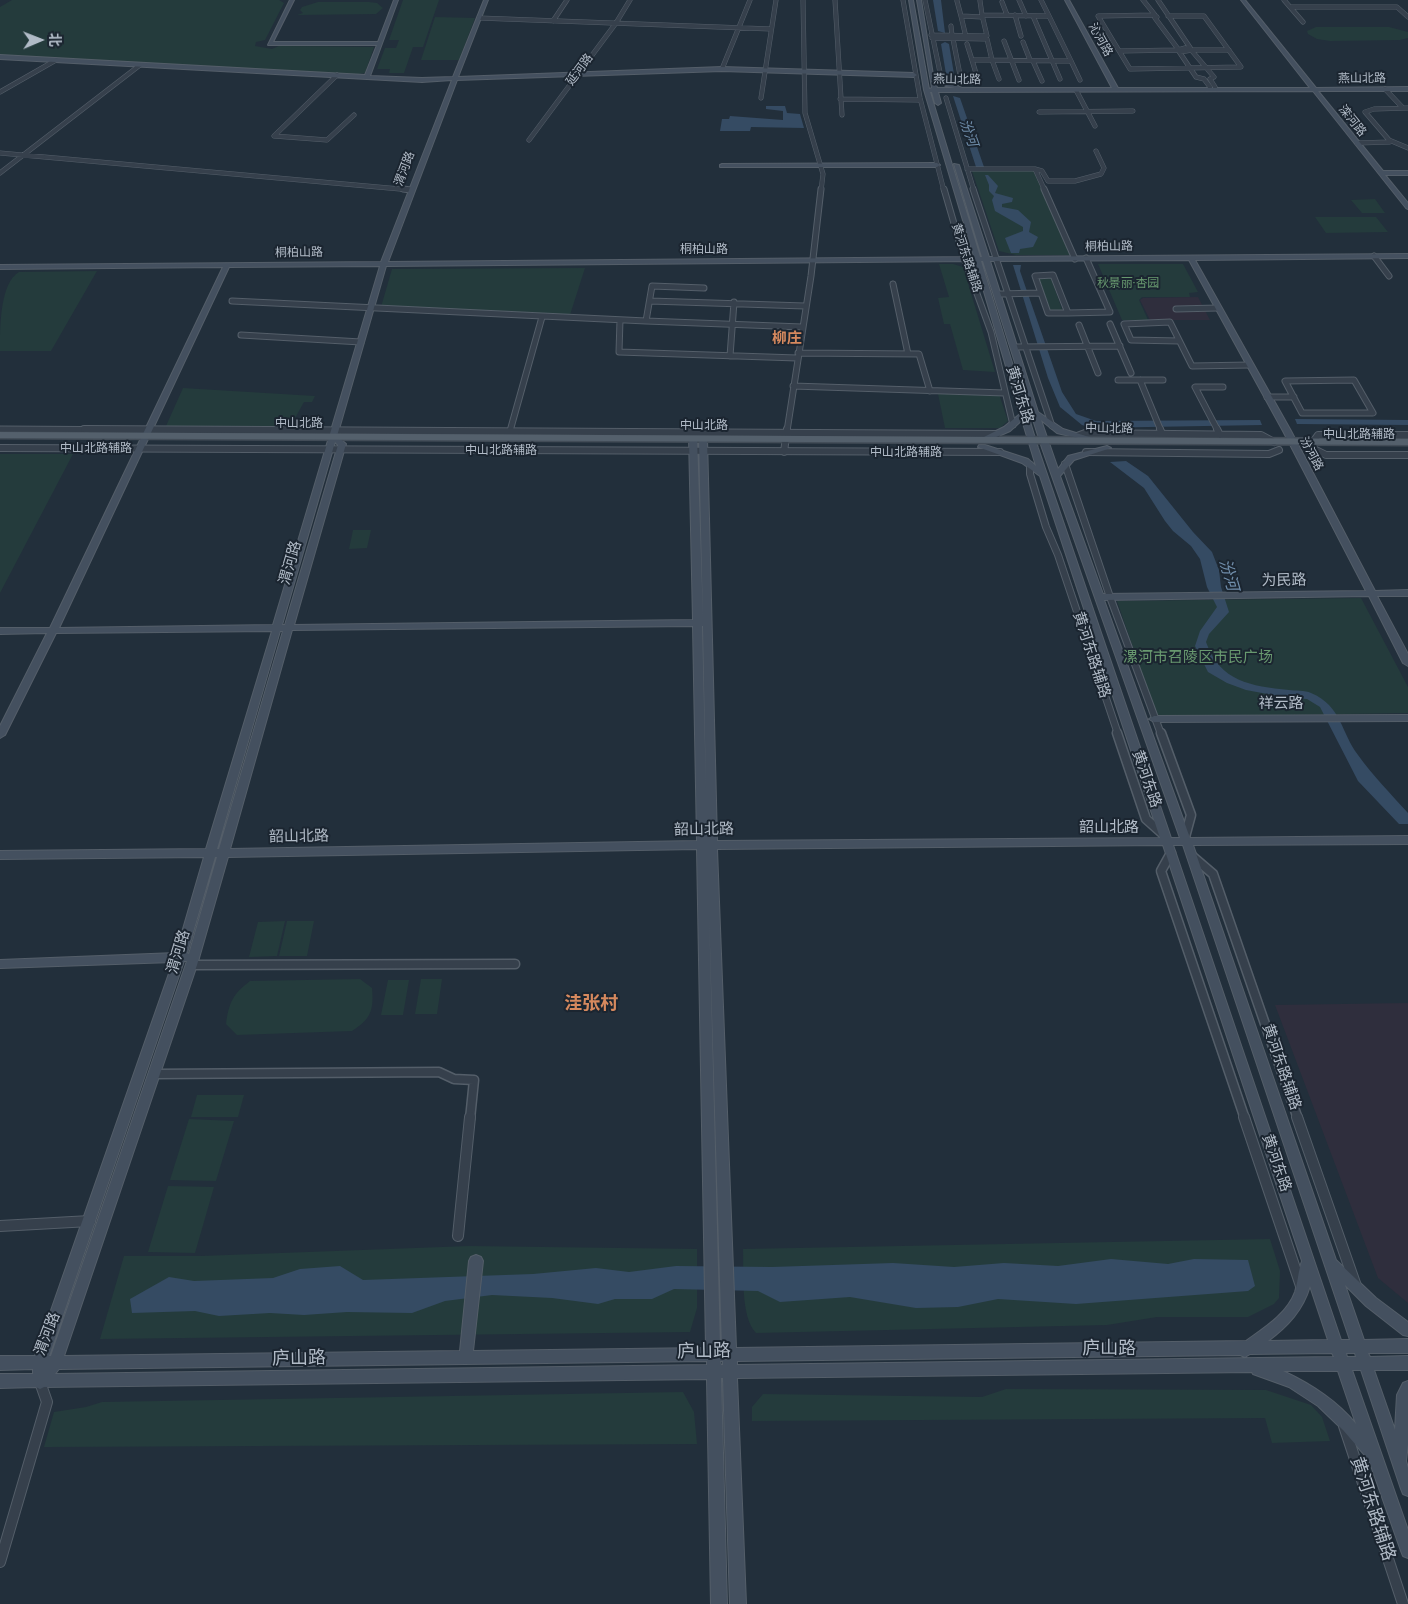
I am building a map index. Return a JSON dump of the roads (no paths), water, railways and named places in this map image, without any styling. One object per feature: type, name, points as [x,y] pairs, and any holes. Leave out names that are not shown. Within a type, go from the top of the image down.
[{"type":"main road","name":"中山北路","points":[[0,435],[336,443],[698,445],[786,442],[1314,446],[1408,442]]},
{"type":"main road","name":"中山北路","points":[[0,442],[144,439]]},
{"type":"main road","name":"中山北路","points":[[1314,446],[1408,450]]},
{"type":"street","points":[[292,0],[270,44],[380,43]]},
{"type":"street","points":[[367,77],[396,0]]},
{"type":"street","name":"渭河路","points":[[40,1382],[40,1362],[217,853],[254,732],[336,443],[361,342],[384,263],[486,0]]},
{"type":"street","points":[[553,21],[567,0]]},
{"type":"street","name":"延河路","points":[[529,140],[616,23],[630,0]]},
{"type":"street","points":[[722,69],[750,0]]},
{"type":"street","points":[[761,98],[776,0]]},
{"type":"street","points":[[786,442],[797,356],[813,260],[823,174],[805,113],[803,0]]},
{"type":"street","points":[[835,0],[842,115]]},
{"type":"street","name":"黄河东路辅路","points":[[903,0],[917,90],[965,260],[992,334],[1002,368],[1005,393],[1013,425]]},
{"type":"street","name":"黄河东路","points":[[911,0],[932,90],[978,260],[1033,444],[1343,1365],[1408,1551]]},
{"type":"street","name":"黄河东路","points":[[920,0],[932,90],[988,260],[1045,444],[1105,597],[1185,840],[1408,1489]]},
{"type":"street","points":[[926,0],[942,82]]},
{"type":"street","points":[[1019,0],[1026,16]]},
{"type":"street","points":[[1042,0],[1080,80]]},
{"type":"street","name":"沁河路","points":[[1067,0],[1116,89]]},
{"type":"street","points":[[1142,0],[1152,14],[1156,16],[1155,18],[1196,77],[1204,79],[1212,87]]},
{"type":"street","points":[[1158,0],[1192,50],[1214,77],[1210,79],[1212,87]]},
{"type":"street","name":"滦河路","points":[[1243,0],[1408,207]]},
{"type":"street","points":[[1284,0],[1303,22]]},
{"type":"street","points":[[1356,0],[1368,7]]},
{"type":"street","points":[[958,1],[965,34]]},
{"type":"street","points":[[932,37],[986,36],[980,1]]},
{"type":"street","points":[[1002,2],[1007,15]]},
{"type":"street","points":[[1290,7],[1397,7],[1408,18]]},
{"type":"street","points":[[1015,15],[1021,36]]},
{"type":"street","points":[[961,16],[1049,16]]},
{"type":"street","points":[[1033,16],[1060,79]]},
{"type":"street","points":[[1098,16],[1156,16],[1204,16],[1242,67],[1130,69],[1098,16]]},
{"type":"street","points":[[479,18],[771,29]]},
{"type":"street","points":[[951,26],[961,80]]},
{"type":"street","points":[[952,37],[987,39],[999,79]]},
{"type":"street","points":[[1004,41],[1019,80]]},
{"type":"street","points":[[1023,42],[1042,81]]},
{"type":"street","points":[[967,44],[978,80]]},
{"type":"street","points":[[1119,51],[1229,50]]},
{"type":"street","points":[[0,57],[422,80],[575,76],[722,69],[914,75]]},
{"type":"street","points":[[0,92],[56,60]]},
{"type":"street","points":[[972,60],[1071,61]]},
{"type":"street","points":[[0,173],[140,65]]},
{"type":"street","points":[[337,75],[274,136],[328,140],[354,116]]},
{"type":"street","points":[[931,76],[966,90]]},
{"type":"street","name":"燕山北路","points":[[932,90],[1076,90],[1212,87],[1385,89],[1408,87]]},
{"type":"street","name":"燕山北路","points":[[966,90],[1408,87]]},
{"type":"street","points":[[1385,89],[1406,108]]},
{"type":"street","points":[[917,90],[932,90]]},
{"type":"street","points":[[938,106],[946,98],[966,90]]},
{"type":"street","points":[[1076,90],[1094,126]]},
{"type":"street","name":"黄河东路辅路","points":[[946,98],[967,169],[1052,426]]},
{"type":"street","points":[[840,99],[920,100]]},
{"type":"street","points":[[1406,108],[1374,109],[1365,112],[1390,142],[1398,148],[1408,148]]},
{"type":"street","points":[[1039,112],[1133,111]]},
{"type":"street","points":[[1357,143],[1390,142]]},
{"type":"street","points":[[967,169],[1036,169],[1042,171],[1048,181],[1075,180],[1101,174],[1104,168],[1096,151]]},
{"type":"street","points":[[0,153],[411,190]]},
{"type":"street","points":[[722,166],[937,165]]},
{"type":"street","points":[[1036,169],[1075,259]]},
{"type":"street","points":[[1381,173],[1408,173]]},
{"type":"street","points":[[1374,256],[1389,276]]},
{"type":"street","name":"桐柏山路","points":[[0,267],[1408,256]]},
{"type":"street","points":[[1068,313],[1053,275],[1035,276],[1048,313],[1068,313],[1110,312],[1086,258]]},
{"type":"street","name":"汾河路","points":[[1190,258],[1294,446],[1408,663]]},
{"type":"street","points":[[0,735],[53,630],[227,265]]},
{"type":"street","points":[[893,284],[908,354]]},
{"type":"street","points":[[646,320],[652,286],[704,288]]},
{"type":"street","points":[[998,294],[1041,293]]},
{"type":"street","points":[[650,300],[805,306]]},
{"type":"street","points":[[232,301],[802,328]]},
{"type":"street","points":[[730,356],[734,302]]},
{"type":"street","points":[[1176,309],[1218,308]]},
{"type":"street","points":[[510,431],[542,317]]},
{"type":"street","points":[[620,320],[619,352],[730,356],[919,354],[930,391]]},
{"type":"street","points":[[1180,341],[1131,340],[1124,324],[1125,322],[1170,322],[1180,341],[1192,366],[1250,366]]},
{"type":"street","points":[[1110,324],[1132,373]]},
{"type":"street","points":[[1079,325],[1098,373]]},
{"type":"street","points":[[241,335],[361,342]]},
{"type":"street","points":[[1015,347],[1120,346]]},
{"type":"street","points":[[1118,380],[1163,380]]},
{"type":"street","points":[[1140,380],[1161,431]]},
{"type":"street","points":[[1354,380],[1373,413],[1302,413],[1294,397],[1285,381],[1354,380]]},
{"type":"street","points":[[793,386],[1005,393]]},
{"type":"street","points":[[1220,435],[1195,387],[1223,387]]},
{"type":"street","points":[[1267,397],[1294,397]]},
{"type":"street","points":[[982,444],[1013,425],[1025,414]]},
{"type":"street","points":[[1037,414],[1052,426],[1106,445]]},
{"type":"street","name":"中山北路辅路","points":[[0,429],[144,439],[336,443],[510,431],[1003,452]]},
{"type":"street","points":[[1077,436],[1085,433],[1161,431],[1220,435],[1261,435],[1276,446],[1269,454],[1086,452]]},
{"type":"street","name":"中山北路辅路","points":[[786,442],[997,434]]},
{"type":"street","name":"中山北路辅路","points":[[1408,435],[1318,435],[1314,446],[1326,454],[1408,455]]},
{"type":"street","name":"中山北路辅路","points":[[0,448],[144,439]]},
{"type":"street","points":[[982,444],[1030,465],[1044,476]]},
{"type":"street","points":[[698,445],[719,1604]]},
{"type":"street","points":[[1057,475],[1071,458],[1106,445]]},
{"type":"street","points":[[1065,464],[1105,597],[1174,765],[1191,815],[1185,840]]},
{"type":"street","name":"黄河东路辅路","points":[[1030,465],[1030,474],[1046,527],[1058,555],[1146,819],[1168,845]]},
{"type":"street","name":"为民路","points":[[1105,597],[1408,593]]},
{"type":"street","points":[[0,631],[702,623]]},
{"type":"street","name":"祥云路","points":[[1154,719],[1408,718]]},
{"type":"street","name":"韶山北路","points":[[0,855],[706,845],[1168,845],[1185,840],[1408,840]]},
{"type":"street","points":[[706,845],[730,1371],[738,1604]]},
{"type":"street","points":[[1168,845],[1161,871],[1302,1290]]},
{"type":"street","name":"渭河路","points":[[40,1382],[55,1363],[155,1074],[192,961],[217,853]]},
{"type":"street","name":"黄河东路辅路","points":[[1190,854],[1213,874],[1358,1290]]},
{"type":"street","points":[[0,964],[180,957],[192,961],[515,964]]},
{"type":"street","points":[[155,1074],[439,1072],[454,1080],[474,1080],[458,1236]]},
{"type":"street","points":[[0,1226],[90,1221]]},
{"type":"street","points":[[1245,1350],[1286,1321],[1295,1309],[1306,1280],[1308,1258]]},
{"type":"street","points":[[466,1357],[476,1260]]},
{"type":"street","points":[[1331,1261],[1358,1290],[1408,1330]]},
{"type":"street","name":"庐山路","points":[[0,1362],[55,1363],[714,1353],[1245,1350],[1408,1346]]},
{"type":"street","name":"庐山路","points":[[0,1382],[714,1370],[1408,1363]]},
{"type":"street","points":[[1248,1366],[1275,1374],[1302,1387],[1324,1401],[1340,1414],[1379,1465]]},
{"type":"street","points":[[0,1562],[48,1402],[40,1382]]},
{"type":"street","points":[[1400,1464],[1404,1395],[1408,1388]]},
{"type":"street","points":[[1403,1413],[1408,1428]]},
{"type":"street","name":"黄河东路辅路","points":[[1340,1414],[1403,1604]]},
{"type":"waterway","name":"汾河","points":[[937,0],[942,31]]},
{"type":"waterway","name":"汾河","points":[[945,44],[951,80]]},
{"type":"waterway","name":"汾河","points":[[956,98],[980,167]]},
{"type":"district","name":"柳庄","points":[[787,339]]},
{"type":"district","name":"洼张村","points":[[591,1004]]},
{"type":"park label","name":"秋景丽·杏园","points":[[1128,284]]},
{"type":"park label","name":"漯河市召陵区市民广场","points":[[1198,658]]}]
